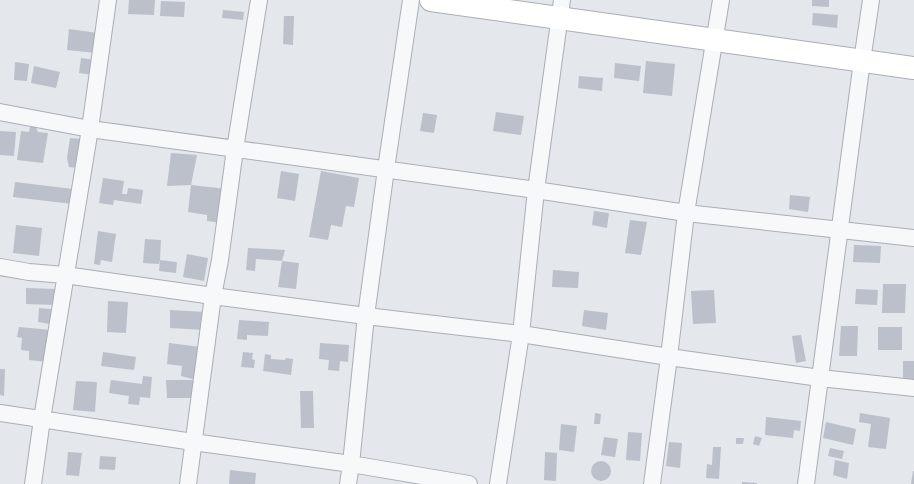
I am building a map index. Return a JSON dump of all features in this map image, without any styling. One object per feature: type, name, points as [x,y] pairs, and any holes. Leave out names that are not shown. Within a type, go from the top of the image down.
[{"type":"street","points":[[33,484],[65,275],[90,129],[108,0]]},
{"type":"street","points":[[188,484],[213,296],[220,260],[235,149],[259,0]]},
{"type":"street","points":[[348,484],[366,316],[411,0]]},
{"type":"street","points":[[431,0],[561,9],[715,40],[914,68]]},
{"type":"street","points":[[652,484],[686,213],[721,0]]},
{"type":"street","points":[[806,484],[871,0]]},
{"type":"street","points":[[498,484],[521,334],[536,190],[561,9]]},
{"type":"street","points":[[0,112],[90,129],[536,190],[686,213],[914,238]]},
{"type":"street","points":[[0,267],[366,316],[521,334],[669,357],[820,378],[914,388]]},
{"type":"street","points":[[0,413],[351,464],[468,484]]},
{"type":"building","points":[[129,0],[155,0],[154,15],[128,14]]},
{"type":"building","points":[[812,0],[829,0],[829,7],[812,6]]},
{"type":"building","points":[[161,1],[185,2],[184,17],[160,16]]},
{"type":"building","points":[[223,10],[244,12],[243,20],[222,18]]},
{"type":"building","points":[[813,13],[838,15],[837,28],[812,25]]},
{"type":"building","points":[[284,16],[294,16],[293,45],[283,44]]},
{"type":"building","points":[[69,29],[98,33],[96,53],[67,50]]},
{"type":"building","points":[[81,58],[95,60],[93,75],[79,73]]},
{"type":"building","points":[[646,61],[675,64],[672,96],[643,93]]},
{"type":"building","points":[[15,62],[29,64],[27,81],[14,80]]},
{"type":"building","points":[[615,63],[641,66],[639,81],[614,78]]},
{"type":"building","points":[[34,66],[60,72],[56,88],[31,83]]},
{"type":"building","points":[[579,76],[603,78],[602,91],[578,88]]},
{"type":"building","points":[[496,112],[524,116],[521,135],[493,131]]},
{"type":"building","points":[[423,113],[437,115],[434,133],[420,131]]},
{"type":"building","points":[[30,127],[36,127],[38,132],[48,133],[43,163],[17,160],[21,131],[29,132]]},
{"type":"building","points":[[0,131],[16,132],[14,156],[0,155]]},
{"type":"building","points":[[70,138],[83,139],[79,168],[69,167],[67,158]]},
{"type":"building","points":[[171,153],[197,155],[191,185],[167,186]]},
{"type":"building","points":[[281,171],[299,174],[295,201],[277,198]]},
{"type":"building","points":[[321,171],[359,178],[354,207],[346,206],[342,227],[331,225],[328,240],[309,237]]},
{"type":"building","points":[[103,178],[124,181],[122,194],[127,194],[128,188],[143,190],[141,204],[114,200],[113,205],[99,203]]},
{"type":"building","points":[[15,182],[73,189],[72,204],[13,197]]},
{"type":"building","points":[[191,185],[227,189],[221,223],[207,221],[207,215],[188,212]]},
{"type":"building","points":[[790,195],[810,197],[808,212],[789,209]]},
{"type":"building","points":[[594,211],[609,213],[607,228],[592,225]]},
{"type":"building","points":[[630,220],[647,222],[641,255],[625,253]]},
{"type":"building","points":[[16,225],[42,228],[39,256],[13,253]]},
{"type":"building","points":[[98,231],[116,234],[112,262],[101,260],[100,265],[94,264]]},
{"type":"building","points":[[145,239],[161,240],[159,264],[143,263]]},
{"type":"building","points":[[854,245],[881,246],[880,263],[853,262]]},
{"type":"building","points":[[248,248],[285,250],[282,261],[256,259],[255,271],[246,270]]},
{"type":"building","points":[[187,254],[208,258],[204,281],[183,277]]},
{"type":"building","points":[[160,260],[177,262],[176,273],[159,271]]},
{"type":"building","points":[[282,261],[299,263],[296,289],[278,287]]},
{"type":"building","points":[[553,270],[579,272],[578,288],[552,287]]},
{"type":"building","points":[[883,284],[906,284],[905,313],[882,313]]},
{"type":"building","points":[[26,288],[56,289],[55,305],[26,304]]},
{"type":"building","points":[[856,289],[878,290],[877,305],[855,304]]},
{"type":"building","points":[[714,290],[716,323],[693,324],[691,291]]},
{"type":"building","points":[[108,301],[128,302],[126,333],[107,332]]},
{"type":"building","points":[[39,308],[51,309],[50,324],[38,322]]},
{"type":"building","points":[[170,310],[206,312],[204,330],[170,328]]},
{"type":"building","points":[[584,310],[608,313],[606,330],[582,326]]},
{"type":"building","points":[[239,320],[269,322],[268,336],[247,335],[247,340],[237,339]]},
{"type":"building","points":[[841,326],[858,326],[857,356],[839,356]]},
{"type":"building","points":[[19,327],[51,330],[48,362],[29,360],[29,351],[21,350],[22,338],[17,337]]},
{"type":"building","points":[[878,327],[902,327],[902,350],[878,350]]},
{"type":"building","points":[[801,335],[806,361],[796,363],[792,336]]},
{"type":"building","points":[[169,343],[201,347],[196,380],[181,376],[182,366],[167,364]]},
{"type":"building","points":[[320,343],[349,345],[348,362],[340,361],[339,371],[328,370],[329,360],[319,359]]},
{"type":"building","points":[[103,352],[136,357],[134,370],[101,366]]},
{"type":"building","points":[[243,352],[253,353],[252,359],[255,360],[254,368],[241,367]]},
{"type":"building","points":[[265,354],[271,355],[271,359],[293,359],[291,375],[263,371]]},
{"type":"building","points":[[903,361],[914,361],[914,380],[903,380]]},
{"type":"building","points":[[0,369],[5,369],[4,396],[0,395]]},
{"type":"building","points":[[143,376],[152,377],[150,398],[140,397],[139,405],[128,404],[129,396],[109,393],[111,380],[142,384]]},
{"type":"building","points":[[166,380],[196,380],[196,398],[167,398]]},
{"type":"building","points":[[76,381],[97,382],[95,412],[73,410]]},
{"type":"building","points":[[300,391],[313,391],[314,428],[301,428]]},
{"type":"building","points":[[595,413],[601,414],[600,424],[594,424]]},
{"type":"building","points":[[860,413],[890,418],[886,449],[868,447],[871,424],[859,422]]},
{"type":"building","points":[[766,417],[801,421],[800,431],[794,430],[793,438],[765,435]]},
{"type":"building","points":[[826,422],[856,429],[853,445],[823,438]]},
{"type":"building","points":[[561,424],[577,426],[574,452],[559,450]]},
{"type":"building","points":[[628,432],[642,433],[640,461],[626,460]]},
{"type":"building","points":[[755,436],[762,438],[759,446],[753,444]]},
{"type":"building","points":[[604,437],[618,439],[615,457],[601,455]]},
{"type":"building","points":[[736,438],[744,438],[743,444],[736,444]]},
{"type":"building","points":[[669,442],[682,443],[680,468],[666,466]]},
{"type":"building","points":[[713,447],[721,447],[719,479],[706,478],[707,464],[712,465]]},
{"type":"building","points":[[830,448],[844,451],[842,459],[828,456]]},
{"type":"building","points":[[68,452],[82,453],[79,476],[66,475]]},
{"type":"building","points":[[545,452],[557,453],[556,481],[544,480]]},
{"type":"building","points":[[100,456],[116,457],[115,470],[99,469]]},
{"type":"building","points":[[835,460],[849,463],[847,479],[833,475]]},
{"type":"building","points":[[601,461],[608,464],[611,471],[608,478],[601,481],[594,478],[591,471],[594,464]]},
{"type":"building","points":[[230,470],[256,473],[255,484],[229,484]]},
{"type":"building","points":[[913,471],[914,484],[911,484]]},
{"type":"building","points":[[742,482],[757,483],[757,484],[742,484]]}]
